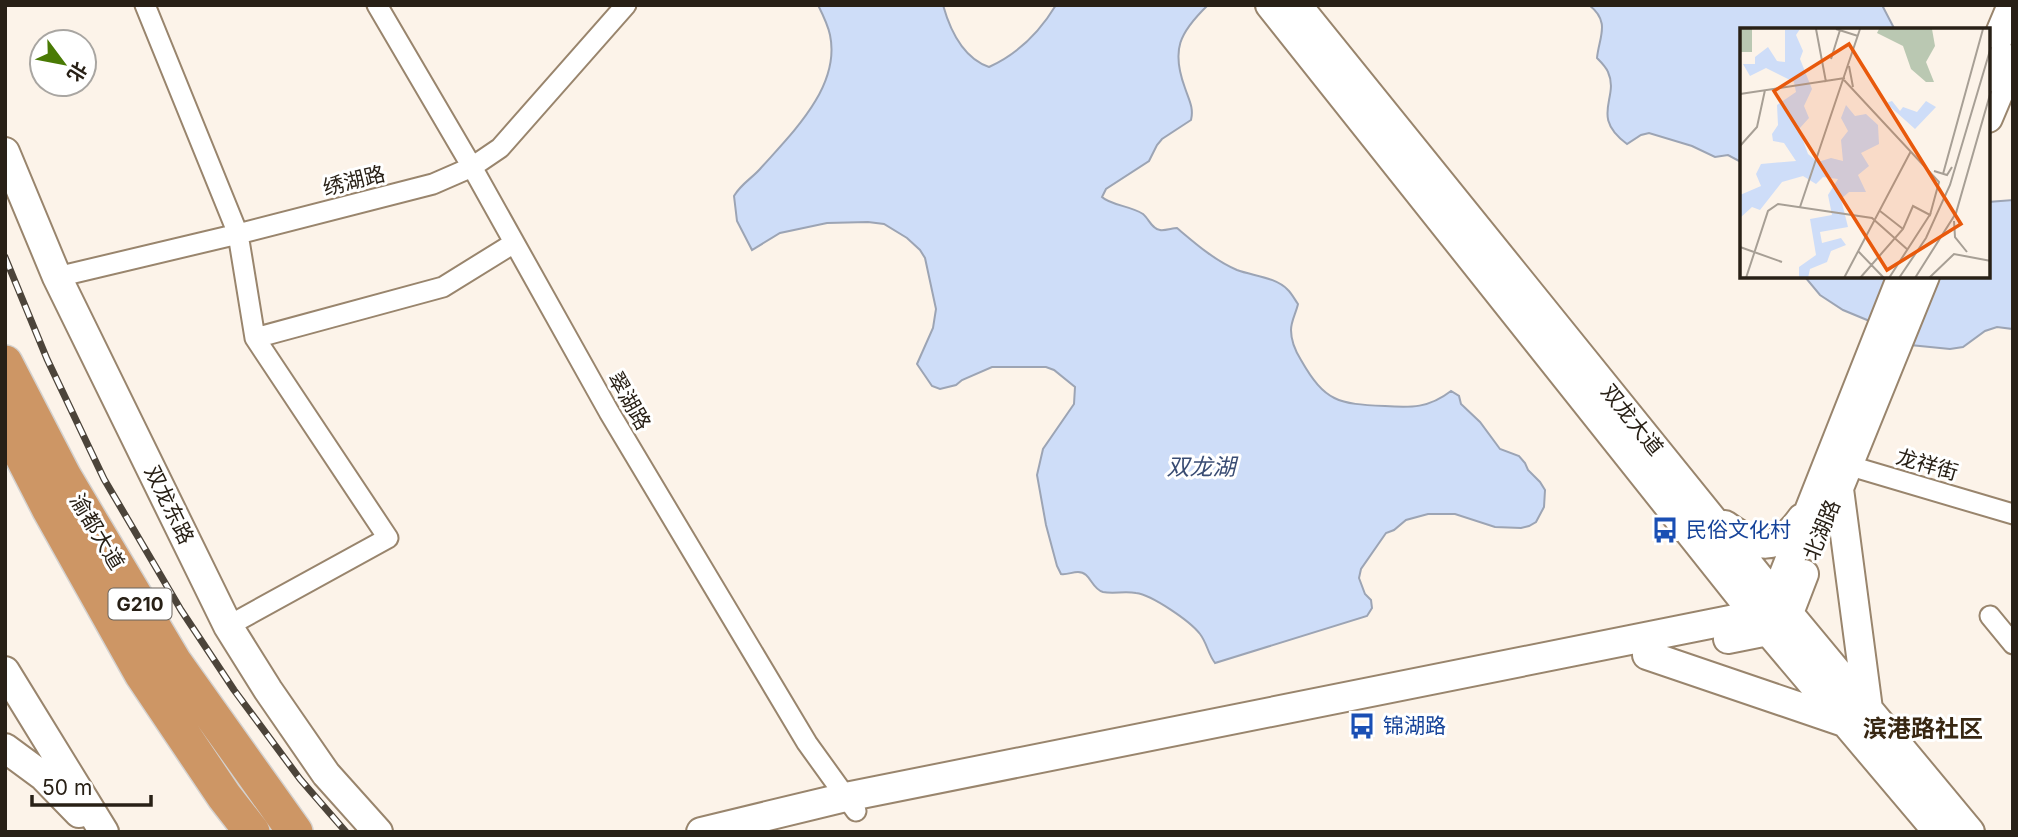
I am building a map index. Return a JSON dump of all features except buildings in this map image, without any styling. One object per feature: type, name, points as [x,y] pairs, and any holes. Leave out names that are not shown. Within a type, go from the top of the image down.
[{"type":"highway","name":"渝都大道","points":[[5,363],[64,477],[174,663],[295,832]]},
{"type":"highway","name":"渝都大道","points":[[5,422],[50,510],[142,674],[251,832]]},
{"type":"highway","points":[[253,772],[306,832]]},
{"type":"street","points":[[145,5],[238,234],[254,338],[388,538],[228,626],[279,683],[336,767],[400,832]]},
{"type":"street","name":"翠湖路","points":[[377,5],[472,167],[609,412],[807,743],[851,804]]},
{"type":"street","name":"绣湖路","points":[[57,277],[433,184],[472,167],[500,148],[626,5]]},
{"type":"street","points":[[1990,57],[2012,5]]},
{"type":"street","name":"双龙大道","points":[[1280,7],[1706,511],[1772,614],[1857,716],[1970,832]]},
{"type":"street","name":"双龙大道","points":[[1280,7],[1704,551],[1772,614]]},
{"type":"street","points":[[1990,113],[2013,60]]},
{"type":"street","name":"双龙东路","points":[[5,152],[57,277],[228,626],[326,774],[378,832]]},
{"type":"street","points":[[254,338],[443,287],[514,243]]},
{"type":"street","points":[[1857,418],[1901,278]]},
{"type":"street","points":[[1857,418],[1924,278]]},
{"type":"street","name":"北湖路","points":[[1772,614],[1839,471],[1857,418]]},
{"type":"street","points":[[1647,655],[1857,716],[1839,471]]},
{"type":"street","name":"北湖路","points":[[1772,614],[1810,507],[1839,471]]},
{"type":"street","name":"龙祥街","points":[[1839,471],[2013,514]]},
{"type":"street","points":[[1706,511],[1743,538],[1756,543],[1772,543],[1793,531],[1810,507]]},
{"type":"street","points":[[1698,626],[1707,622],[1714,614],[1720,596],[1720,587],[1704,551]]},
{"type":"street","points":[[701,832],[1647,655],[1772,614]]},
{"type":"street","points":[[763,832],[851,804],[1698,626],[1772,614]]},
{"type":"street","points":[[1990,616],[2013,644]]},
{"type":"street","points":[[5,671],[104,832]]},
{"type":"street","name":"双龙大道","points":[[1857,716],[1938,832]]},
{"type":"street","points":[[5,748],[43,776],[97,832]]},
{"type":"water","name":"双龙湖","points":[[818,5],[943,5],[959,42],[972,57],[989,67],[1027,42],[1056,5],[1208,5],[1190,24],[1178,52],[1181,75],[1191,108],[1191,120],[1162,139],[1149,161],[1106,189],[1102,197],[1143,214],[1157,229],[1177,228],[1229,266],[1283,286],[1298,304],[1291,330],[1297,353],[1318,385],[1334,398],[1355,404],[1403,407],[1427,404],[1451,391],[1459,396],[1461,404],[1480,422],[1500,449],[1519,456],[1545,490],[1544,507],[1536,522],[1521,528],[1495,527],[1455,514],[1428,514],[1406,520],[1386,533],[1361,569],[1359,578],[1365,594],[1371,600],[1372,608],[1367,616],[1215,663],[1200,634],[1161,603],[1136,593],[1103,592],[1082,573],[1061,574],[1046,525],[1037,475],[1043,449],[1074,404],[1075,387],[1046,367],[992,367],[956,385],[940,389],[932,386],[917,364],[933,328],[936,309],[925,258],[907,238],[884,224],[827,223],[780,233],[752,250],[737,221],[734,196],[799,125],[821,91],[828,73],[830,35]]},
{"type":"water","points":[[1589,5],[1882,5],[1894,28],[1740,28],[1740,161],[1728,155],[1715,157],[1692,146],[1649,133],[1627,144],[1616,134],[1607,116],[1611,81],[1607,70],[1597,58],[1602,24],[1596,11]]},
{"type":"water","points":[[2013,200],[2013,329],[1997,327],[1985,331],[1963,347],[1950,349],[1910,345],[1867,320],[1843,310],[1820,295],[1806,278],[1990,278],[1990,202]]},
{"type":"railway","points":[[5,257],[47,359],[104,479],[181,610],[234,690],[300,779],[346,832]]},
{"type":"place","name":"民俗文化村","points":[[1665,530]]},
{"type":"place","name":"锦湖路","points":[[1362,726]]},
{"type":"district","name":"滨港路社区","points":[[1923,729]]}]
